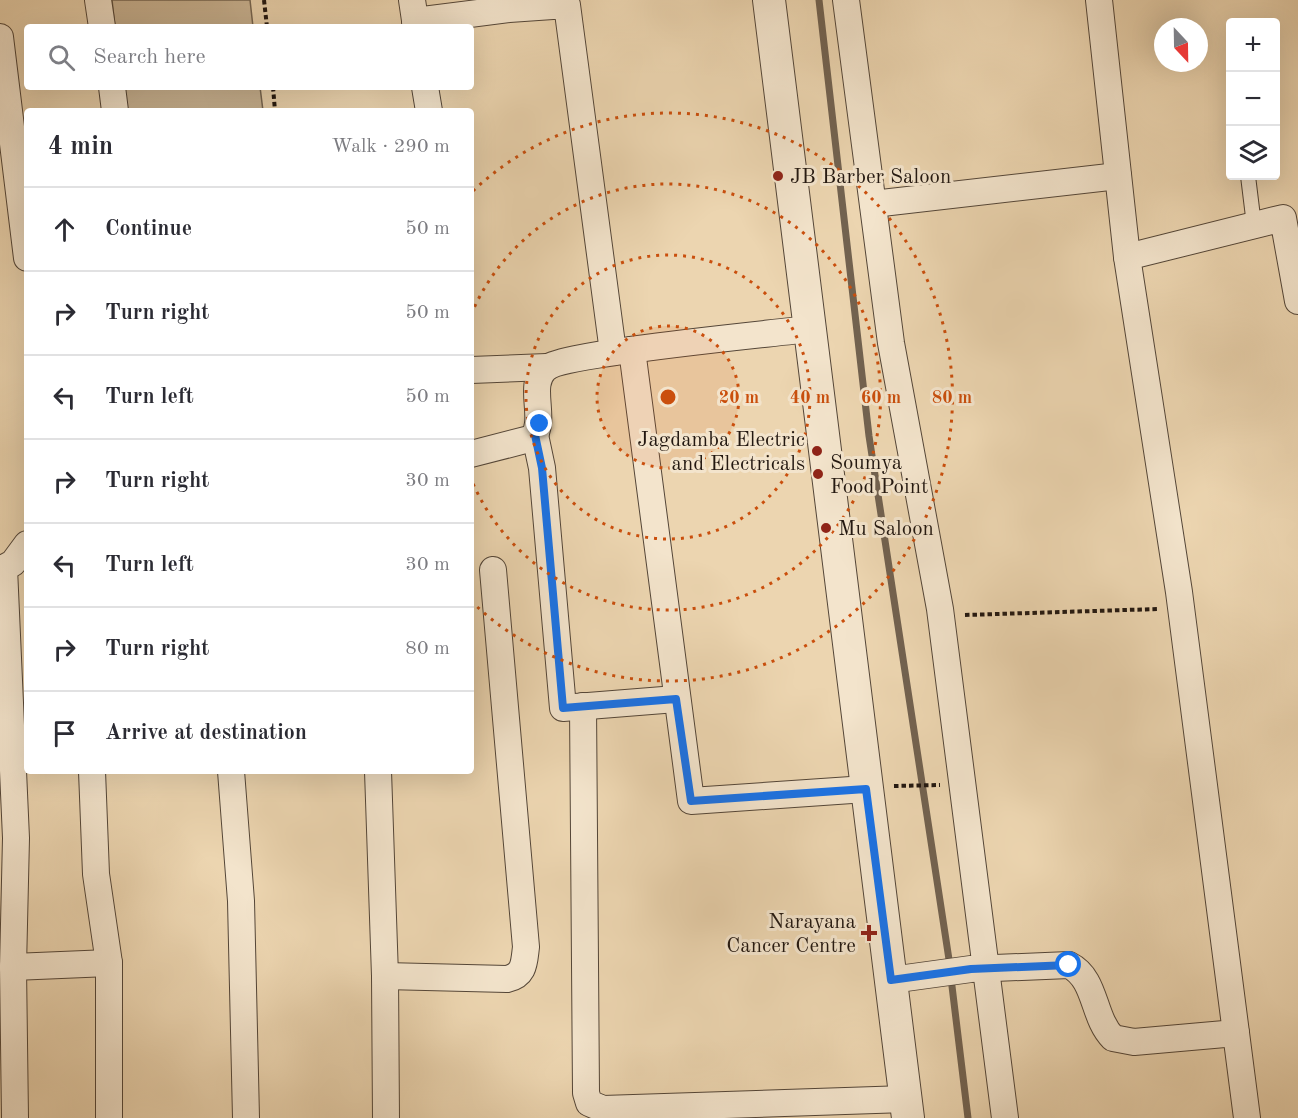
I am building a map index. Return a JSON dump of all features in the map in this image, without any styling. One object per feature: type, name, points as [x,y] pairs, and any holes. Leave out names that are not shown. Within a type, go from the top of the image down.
[{"type":"street","points":[[98,0],[102,24]]},
{"type":"street","points":[[583,706],[587,1098],[597,1108],[638,1113],[907,1109],[891,980],[878,788],[808,329],[769,0]]},
{"type":"street","points":[[846,0],[891,343],[940,616],[979,969],[1005,1118]]},
{"type":"street","points":[[1099,0],[1127,257],[1181,608],[1247,1118]]},
{"type":"street","points":[[415,16],[508,4],[567,5],[623,351],[691,801],[878,788]]},
{"type":"street","points":[[0,37],[24,233]]},
{"type":"street","points":[[112,90],[116,108]]},
{"type":"street","points":[[426,90],[428,108]]},
{"type":"street","points":[[873,204],[1118,176]]},
{"type":"street","points":[[1127,257],[1283,218],[1298,301]]},
{"type":"street","points":[[474,370],[547,367],[623,351],[808,329]]},
{"type":"street","points":[[474,453],[525,442],[535,435],[540,424],[539,378],[547,367]]},
{"type":"street","points":[[535,435],[542,468],[563,708],[676,699]]},
{"type":"street","points":[[15,1118],[13,967],[16,838],[2,569],[13,563],[24,548]]},
{"type":"street","points":[[385,976],[507,979],[519,974],[523,969],[526,947],[493,570]]},
{"type":"street","points":[[92,774],[96,874],[109,963],[110,1118]]},
{"type":"street","points":[[231,774],[241,901],[246,1118]]},
{"type":"street","points":[[378,774],[385,976],[386,1118]]},
{"type":"street","points":[[13,967],[109,963]]},
{"type":"street","points":[[891,980],[979,969],[1056,964],[1075,969],[1087,983],[1107,1032],[1122,1041],[1134,1042],[1236,1032]]},
{"type":"lane","points":[[1248,180],[1254,225]]},
{"type":"path","points":[[264,0],[267,24]]},
{"type":"path","points":[[273,90],[275,108]]},
{"type":"path","points":[[940,616],[1181,608]]},
{"type":"path","points":[[878,788],[936,786]]},
{"type":"shaded area","points":[[112,0],[250,0],[253,24],[115,24]]},
{"type":"shaded area","points":[[123,90],[260,90],[263,108],[126,108]]},
{"type":"waterway","points":[[819,0],[869,436],[950,966]]},
{"type":"waterway","points":[[951,978],[968,1118]]},
{"type":"place","name":"JB Barber Saloon","points":[[778,176]]},
{"type":"place","name":"Jagdamba Electric and Electricals","points":[[817,451]]},
{"type":"place","name":"Soumya Food Point","points":[[818,474]]},
{"type":"place","name":"Mu Saloon","points":[[826,528]]},
{"type":"place","name":"Narayana Cancer Centre","points":[[869,933]]},
{"type":"route","points":[[540,424],[535,435],[542,468],[563,708],[676,699],[691,801],[866,789],[891,980],[971,969],[1069,965]]}]
